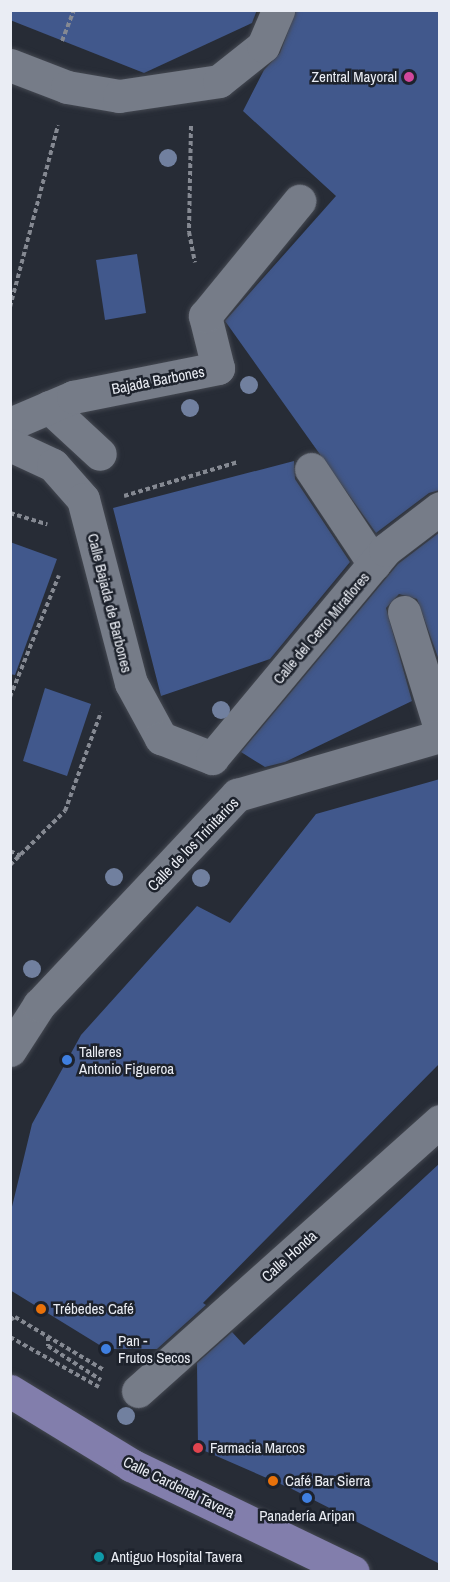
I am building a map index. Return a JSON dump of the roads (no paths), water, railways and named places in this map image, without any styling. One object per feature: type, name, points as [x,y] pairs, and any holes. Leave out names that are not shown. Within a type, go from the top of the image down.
[{"type":"main road","name":"Calle Cardenal Tavera","points":[[10,1391],[131,1466],[353,1572]]},
{"type":"street","points":[[10,65],[68,87],[119,96],[219,81],[263,46],[278,10]]},
{"type":"street","name":"Bajada Barbones","points":[[14,444],[49,407],[73,397],[218,368],[205,316],[299,201]]},
{"type":"street","points":[[49,407],[100,454]]},
{"type":"street","name":"Calle Bajada de Barbones","points":[[14,444],[53,465],[83,499],[130,683],[161,738],[212,758]]},
{"type":"street","points":[[311,469],[375,564]]},
{"type":"street","name":"Calle del Cerro Miraflores","points":[[212,758],[385,550],[440,508]]},
{"type":"street","points":[[404,612],[440,728]]},
{"type":"street","name":"Calle de los Trinitarios","points":[[10,1050],[39,1005],[237,795],[440,736]]},
{"type":"street","points":[[212,758],[237,795]]},
{"type":"street","name":"Calle Honda","points":[[124,1392],[440,1121]]},
{"type":"place","name":"Zentral Mayoral","points":[[409,77]]},
{"type":"place","name":"Talleres Antonio Figueroa","points":[[67,1060]]},
{"type":"place","name":"Trébedes Café","points":[[41,1309]]},
{"type":"place","name":"Pan - Frutos Secos","points":[[106,1349]]},
{"type":"place","name":"Farmacia Marcos","points":[[198,1448]]},
{"type":"place","name":"Café Bar Sierra","points":[[273,1481]]},
{"type":"place","name":"Panadería Aripan","points":[[307,1498]]},
{"type":"place","name":"Antiguo Hospital Tavera","points":[[99,1557]]}]
